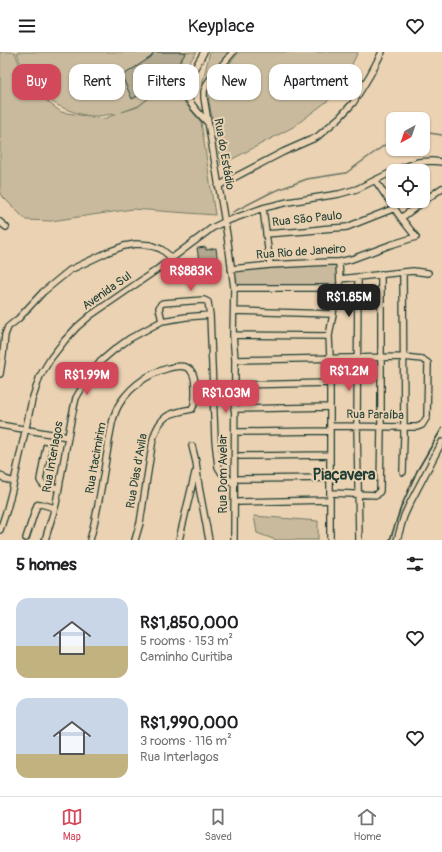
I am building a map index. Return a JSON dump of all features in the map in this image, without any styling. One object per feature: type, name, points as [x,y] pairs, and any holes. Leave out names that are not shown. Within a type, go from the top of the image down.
[{"type":"street","points":[[204,52],[186,84],[185,91],[189,100],[207,122]]},
{"type":"street","name":"Rua do Estádio","points":[[231,269],[207,122],[204,91],[208,82],[234,52]]},
{"type":"street","points":[[218,186],[283,152],[317,137],[353,102],[370,76],[382,52]]},
{"type":"street","name":"Avenida Sul","points":[[0,530],[14,482],[33,397],[40,376],[51,358],[65,340],[91,315],[212,228],[224,222],[263,208],[358,189],[394,171],[418,162],[442,162]]},
{"type":"street","points":[[375,180],[386,195]]},
{"type":"street","points":[[395,208],[401,218],[442,188]]},
{"type":"street","points":[[263,208],[270,265]]},
{"type":"street","name":"Rua São Paulo","points":[[266,234],[347,227],[395,208]]},
{"type":"street","name":"Rua Rio de Janeiro","points":[[231,269],[270,265],[339,262],[352,259],[416,237],[401,218]]},
{"type":"street","points":[[0,222],[6,227]]},
{"type":"street","points":[[0,374],[5,334],[8,327],[18,319],[43,292],[70,270],[108,252],[124,246],[136,244],[155,246],[172,258]]},
{"type":"street","points":[[330,540],[329,336],[336,290],[339,286],[340,279],[339,262]]},
{"type":"street","name":"Rua Dom Avelar","points":[[231,269],[234,288],[235,360],[234,540]]},
{"type":"street","points":[[340,279],[403,272],[428,273]]},
{"type":"street","points":[[403,272],[403,472]]},
{"type":"street","points":[[330,493],[377,495],[380,491],[381,274]]},
{"type":"street","points":[[358,277],[357,426],[359,540]]},
{"type":"street","points":[[234,288],[326,288],[336,290]]},
{"type":"street","points":[[162,321],[159,308],[163,303],[204,300],[209,304],[215,440],[218,467],[221,472],[234,484]]},
{"type":"street","points":[[234,312],[333,314]]},
{"type":"street","name":"Rua Interlagos","points":[[45,540],[55,508],[76,398],[86,380],[101,361],[114,350],[129,339],[162,321],[210,315]]},
{"type":"street","points":[[234,335],[329,336]]},
{"type":"street","points":[[235,360],[404,357]]},
{"type":"street","name":"Rua Paraíba","points":[[239,432],[357,426],[421,426],[427,417],[428,363],[422,359],[404,357]]},
{"type":"street","name":"Rua Itacimirim","points":[[90,540],[96,517],[114,417],[120,404],[130,391],[144,379],[166,369],[173,367],[186,367],[192,372],[195,380]]},
{"type":"street","name":"Rua Dias d'Avila","points":[[135,540],[140,523],[153,439],[156,429],[167,416],[174,412],[192,408],[195,402],[195,380]]},
{"type":"street","points":[[234,385],[330,383]]},
{"type":"street","points":[[234,409],[330,407]]},
{"type":"street","points":[[0,425],[68,437]]},
{"type":"street","points":[[397,540],[409,505],[442,442]]},
{"type":"street","points":[[192,446],[209,540]]},
{"type":"street","points":[[46,447],[40,480],[42,485],[59,488]]},
{"type":"street","points":[[240,456],[330,455]]},
{"type":"street","points":[[179,540],[196,469]]},
{"type":"street","points":[[0,475],[5,479],[14,482]]},
{"type":"street","points":[[239,479],[330,478]]},
{"type":"street","points":[[239,502],[330,500]]},
{"type":"street","points":[[188,502],[202,504]]},
{"type":"street","points":[[26,538],[37,505],[41,504],[55,508]]},
{"type":"shaded area","points":[[0,52],[15,52],[19,64],[12,64],[12,100],[45,100],[61,112],[104,119],[116,114],[94,116],[82,114],[65,109],[50,100],[61,100],[61,64],[21,64],[17,52],[197,52],[188,64],[133,64],[133,100],[146,100],[138,106],[122,112],[138,107],[147,100],[182,100],[201,122],[215,215],[133,209],[51,221],[26,220],[0,194]]},
{"type":"shaded area","points":[[210,52],[230,52],[220,64],[207,64]]},
{"type":"shaded area","points":[[239,52],[358,52],[352,64],[269,64],[269,100],[329,100],[293,127],[221,165],[209,100],[261,100],[261,64],[229,64]]},
{"type":"shaded area","points":[[207,64],[207,81],[201,88]]},
{"type":"shaded area","points":[[337,264],[337,285],[236,285],[234,271]]},
{"type":"shaded area","points":[[254,516],[318,521],[318,540],[276,540],[257,533]]},
{"type":"building","points":[[154,52],[186,52],[178,64],[140,64],[151,57]]},
{"type":"building","points":[[133,69],[132,99],[125,83],[125,74]]},
{"type":"building","points":[[206,247],[206,250],[216,248],[218,264],[200,267],[197,248]]},
{"type":"waterway","points":[[430,133],[442,135]]},
{"type":"waterway","points":[[233,212],[272,192],[307,179],[346,173],[386,144]]},
{"type":"railway","points":[[390,540],[401,507],[417,471],[442,428]]},
{"type":"district","name":"Piaçavera","points":[[344,475]]}]
